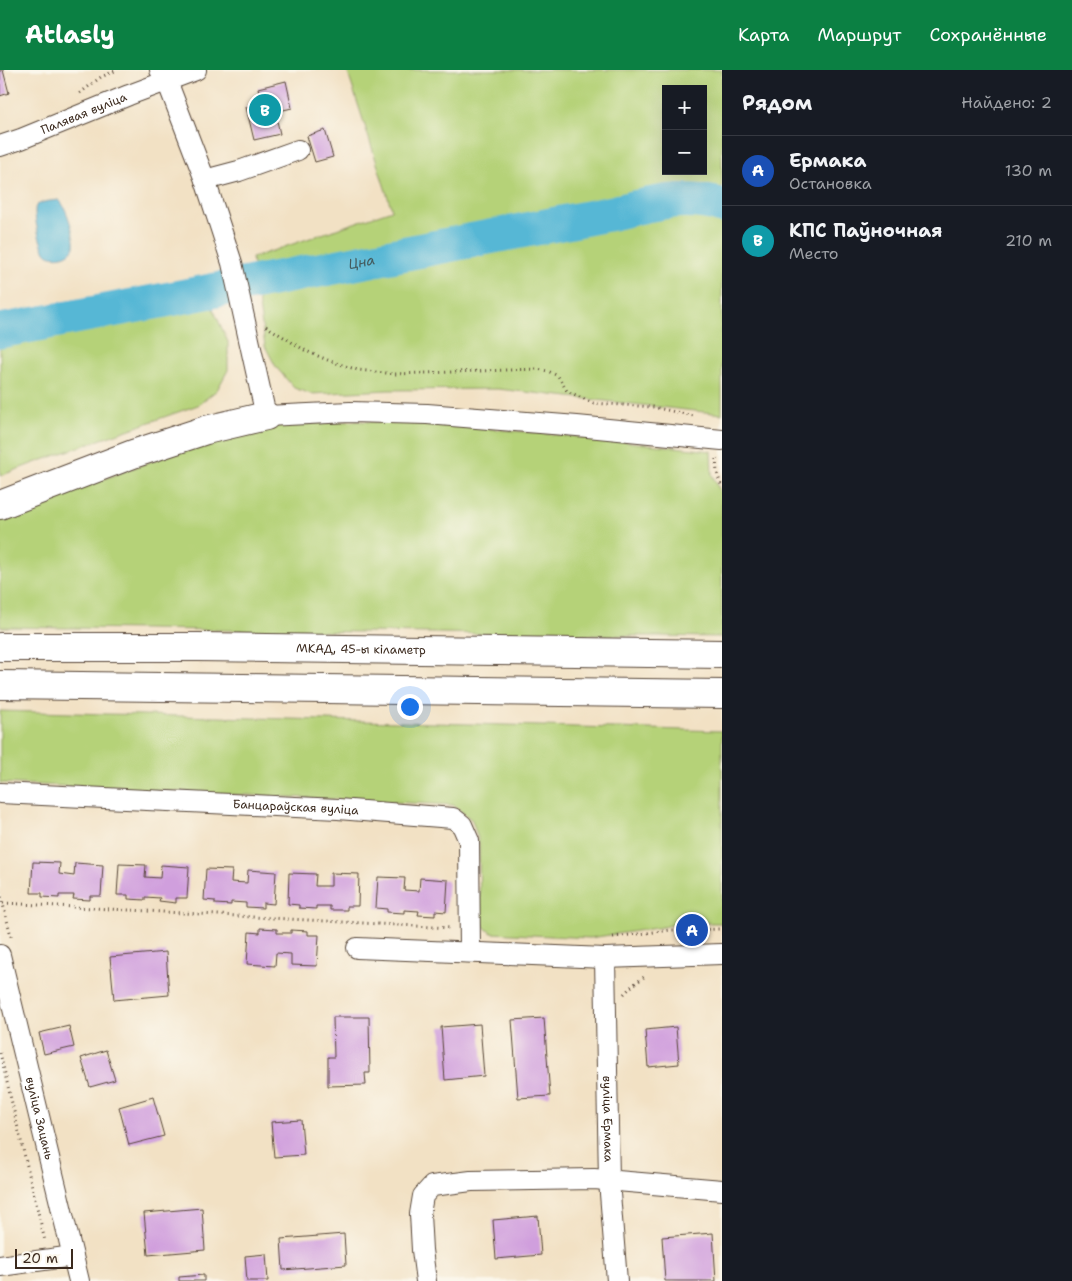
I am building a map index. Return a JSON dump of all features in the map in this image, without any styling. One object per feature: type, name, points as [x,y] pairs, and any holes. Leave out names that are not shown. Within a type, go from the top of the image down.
[{"type":"highway","points":[[0,505],[133,454],[206,430],[266,416]]},
{"type":"highway","name":"МКАД, 45-ы кіламетр","points":[[0,647],[197,647],[722,654]]},
{"type":"highway","points":[[0,685],[722,694]]},
{"type":"street","name":"Палявая вуліца","points":[[0,146],[21,139],[164,75],[196,70]]},
{"type":"street","points":[[164,75],[205,180],[232,263],[266,416],[350,412],[427,414],[721,440]]},
{"type":"street","points":[[205,180],[239,171],[298,150]]},
{"type":"street","name":"Банцараўская вуліца","points":[[0,793],[338,808],[453,818],[462,825],[469,841],[470,951]]},
{"type":"street","points":[[357,948],[470,951],[605,958],[722,954]]},
{"type":"street","name":"вуліца Зацань","points":[[0,955],[7,1018],[79,1281]]},
{"type":"street","name":"вуліца Ермака","points":[[605,958],[609,1181],[617,1281]]},
{"type":"street","points":[[426,1281],[420,1214],[422,1196],[432,1186],[471,1181],[594,1179],[722,1190]]},
{"type":"street","points":[[0,1266],[73,1256]]},
{"type":"path","points":[[243,314],[276,331],[306,352],[358,370],[396,374],[537,369],[548,371],[558,376],[567,391],[593,403],[653,406],[698,417]]},
{"type":"path","points":[[721,440],[716,458],[717,473],[722,488]]},
{"type":"path","points":[[3,903],[455,928],[454,932]]},
{"type":"path","points":[[608,937],[670,930],[722,929]]},
{"type":"path","points":[[620,1000],[633,985],[648,976]]},
{"type":"path","points":[[0,1053],[49,1259]]},
{"type":"green space","points":[[347,70],[722,70],[722,414],[498,389],[388,390],[311,394],[294,388],[276,367],[265,346],[252,258],[392,210]]},
{"type":"green space","points":[[210,302],[228,342],[228,370],[217,390],[198,405],[0,476],[0,341]]},
{"type":"green space","points":[[356,421],[490,429],[711,451],[712,475],[722,495],[722,637],[0,627],[0,518],[208,440],[274,426]]},
{"type":"green space","points":[[0,711],[722,731],[722,923],[681,923],[590,938],[492,933],[485,928],[480,920],[479,842],[472,820],[453,805],[0,783]]},
{"type":"water","points":[[59,200],[65,208],[70,222],[74,247],[67,254],[50,256],[42,246],[35,210],[36,206],[40,203]]},
{"type":"building","points":[[0,70],[3,70],[9,93],[0,96]]},
{"type":"building","points":[[286,81],[292,108],[275,112],[280,134],[254,140],[246,107],[262,104],[258,88]]},
{"type":"building","points":[[325,130],[333,157],[315,162],[307,136]]},
{"type":"building","points":[[33,862],[60,863],[59,874],[74,876],[75,863],[103,865],[101,896],[90,896],[90,900],[73,899],[74,895],[59,895],[59,898],[42,897],[42,893],[31,893]]},
{"type":"building","points":[[119,864],[146,865],[145,877],[160,878],[161,865],[189,867],[187,898],[176,898],[176,903],[159,901],[160,898],[145,897],[145,900],[128,899],[128,895],[117,895]]},
{"type":"building","points":[[206,869],[232,870],[231,882],[247,883],[248,870],[276,872],[274,904],[263,903],[263,908],[246,907],[246,903],[231,902],[231,905],[215,904],[215,901],[204,900]]},
{"type":"building","points":[[289,873],[316,874],[315,886],[331,886],[331,873],[359,874],[358,906],[347,906],[347,910],[330,910],[330,906],[316,906],[316,909],[299,908],[299,905],[288,904]]},
{"type":"building","points":[[378,877],[405,878],[404,890],[419,891],[420,878],[448,880],[446,912],[435,911],[435,916],[418,915],[419,911],[404,910],[404,913],[387,912],[387,909],[376,908]]},
{"type":"building","points":[[260,928],[277,929],[277,933],[291,933],[291,930],[308,931],[308,935],[319,935],[317,966],[291,965],[291,954],[276,953],[275,966],[247,964],[249,932],[260,933]]},
{"type":"building","points":[[166,952],[169,995],[114,1000],[110,957]]},
{"type":"building","points":[[333,1017],[369,1017],[370,1073],[365,1073],[366,1085],[328,1086],[328,1057],[334,1057]]},
{"type":"building","points":[[544,1018],[550,1096],[518,1098],[512,1020]]},
{"type":"building","points":[[480,1024],[484,1076],[445,1080],[441,1027]]},
{"type":"building","points":[[69,1026],[74,1047],[44,1054],[39,1033]]},
{"type":"building","points":[[676,1027],[679,1064],[648,1067],[645,1030]]},
{"type":"building","points":[[106,1050],[115,1080],[90,1087],[81,1058]]},
{"type":"building","points":[[153,1097],[164,1136],[129,1145],[119,1107]]},
{"type":"building","points":[[301,1120],[304,1155],[274,1157],[271,1122]]},
{"type":"building","points":[[202,1208],[205,1250],[148,1255],[144,1213]]},
{"type":"building","points":[[538,1216],[541,1255],[496,1259],[493,1220]]},
{"type":"building","points":[[713,1233],[716,1281],[665,1281],[662,1237]]},
{"type":"building","points":[[344,1234],[346,1265],[283,1270],[281,1239]]},
{"type":"building","points":[[266,1254],[268,1281],[247,1281],[245,1256]]},
{"type":"building","points":[[204,1275],[204,1281],[179,1281],[179,1277]]},
{"type":"waterway","name":"Цна","points":[[0,331],[654,204],[694,201],[722,206]]},
{"type":"place","name":"КПС Паўночная","points":[[265,110]]},
{"type":"place","name":"Ермака","points":[[692,930]]}]
